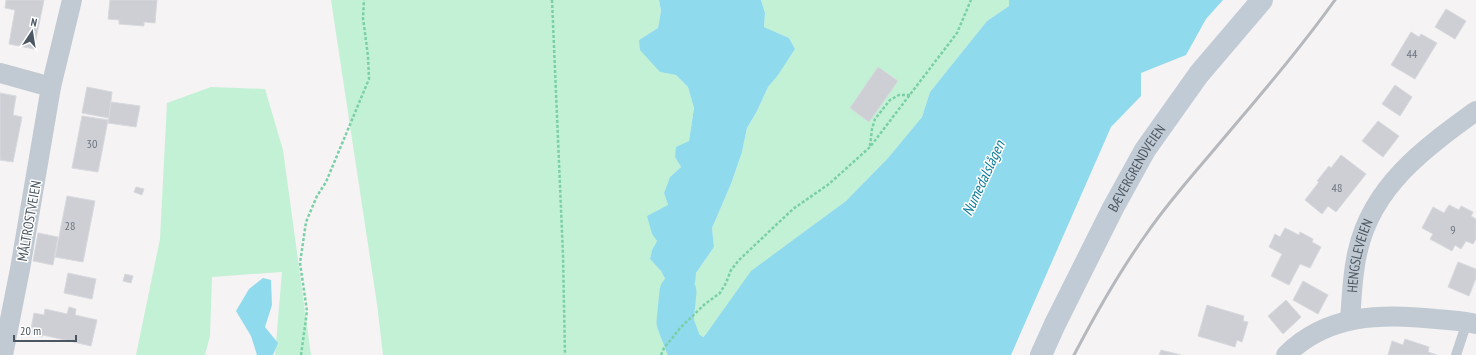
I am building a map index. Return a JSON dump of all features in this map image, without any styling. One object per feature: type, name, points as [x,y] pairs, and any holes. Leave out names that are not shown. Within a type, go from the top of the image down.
[{"type":"main road","name":"BÆVERGRENDVEIEN","points":[[1041,355],[1113,208],[1145,150],[1200,74],[1262,0]]},
{"type":"street","name":"MÅLTROSTVEIEN","points":[[3,355],[20,269],[51,87],[72,0]]},
{"type":"street","points":[[0,73],[51,87]]},
{"type":"street","name":"HENGSLEVEIEN","points":[[1350,320],[1354,270],[1358,250],[1363,231],[1372,211],[1390,186],[1412,160],[1439,138],[1476,112]]},
{"type":"street","points":[[1286,355],[1315,333],[1350,320],[1373,316],[1411,316],[1471,323]]},
{"type":"lane","points":[[1456,355],[1471,323]]},
{"type":"path","points":[[301,355],[307,311],[300,263],[306,222],[317,196],[326,182],[368,79],[368,56],[363,18],[364,0]]},
{"type":"path","points":[[552,0],[564,255],[566,355]]},
{"type":"path","points":[[661,355],[681,327],[720,292],[738,260],[793,209],[829,184],[870,147],[957,33],[971,0]]},
{"type":"path","points":[[870,147],[875,119],[890,100],[898,95],[910,95]]},
{"type":"green space","points":[[331,0],[659,0],[661,11],[658,28],[639,40],[660,72],[676,75],[688,87],[694,108],[689,141],[675,157],[681,167],[670,177],[664,193],[668,205],[652,234],[657,241],[652,250],[650,259],[661,271],[669,286],[696,273],[714,247],[712,228],[731,184],[742,152],[747,128],[768,87],[795,49],[789,38],[764,27],[765,13],[761,0],[1009,0],[1009,6],[987,21],[930,92],[922,117],[888,158],[846,201],[752,271],[706,334],[688,355],[383,355],[377,304]]},
{"type":"green space","points":[[211,87],[265,89],[283,150],[311,355],[275,355],[282,272],[212,277],[210,336],[205,355],[136,355],[160,239],[167,103]]},
{"type":"water","points":[[659,0],[761,0],[765,13],[764,27],[789,38],[795,49],[778,75],[768,87],[747,128],[742,152],[731,184],[712,228],[714,247],[696,273],[695,283],[678,292],[669,286],[661,271],[650,259],[652,250],[657,241],[652,234],[647,216],[668,205],[664,193],[670,177],[681,167],[675,157],[676,147],[689,141],[694,108],[688,87],[676,75],[660,72],[640,50],[639,40],[658,28],[661,11]]},
{"type":"water","name":"Numedalslågen","points":[[1009,0],[1223,0],[1206,19],[1186,55],[1141,73],[1141,96],[1111,127],[1011,355],[688,355],[706,334],[751,271],[846,201],[888,158],[922,117],[930,92],[987,21],[1009,6]]},
{"type":"water","points":[[263,278],[271,280],[272,305],[265,327],[278,343],[273,355],[257,355],[251,336],[236,311],[249,289]]},
{"type":"building","points":[[6,0],[44,0],[34,49],[9,44],[15,10],[5,8]]},
{"type":"building","points":[[110,0],[157,0],[155,23],[144,22],[144,26],[119,24],[119,20],[108,19]]},
{"type":"building","points":[[1446,9],[1466,21],[1455,39],[1435,27]]},
{"type":"building","points":[[1411,32],[1419,37],[1421,34],[1437,43],[1415,79],[1391,65]]},
{"type":"building","points":[[878,67],[898,81],[869,122],[850,108]]},
{"type":"building","points":[[1395,85],[1412,97],[1400,116],[1382,104]]},
{"type":"building","points":[[87,87],[112,92],[109,118],[82,113]]},
{"type":"building","points":[[0,93],[16,96],[13,115],[22,117],[13,162],[0,160]]},
{"type":"building","points":[[111,102],[140,106],[136,127],[108,123]]},
{"type":"building","points":[[82,116],[108,120],[98,172],[72,168]]},
{"type":"building","points":[[1378,121],[1399,136],[1383,157],[1362,141]]},
{"type":"building","points":[[1341,155],[1366,174],[1336,212],[1328,206],[1322,214],[1305,200],[1329,166],[1331,168]]},
{"type":"building","points":[[136,187],[144,189],[142,195],[134,192]]},
{"type":"building","points":[[67,196],[95,201],[83,262],[55,257]]},
{"type":"building","points":[[1449,205],[1459,210],[1461,206],[1473,212],[1471,216],[1476,219],[1476,239],[1473,244],[1466,241],[1461,249],[1455,245],[1452,251],[1430,239],[1433,234],[1422,228],[1433,207],[1444,213]]},
{"type":"building","points":[[1285,228],[1299,235],[1300,232],[1313,239],[1312,242],[1321,247],[1310,268],[1300,264],[1289,285],[1271,276],[1282,254],[1269,247],[1275,234],[1280,237]]},
{"type":"building","points":[[38,233],[58,237],[53,265],[33,261]]},
{"type":"building","points":[[1458,262],[1476,269],[1476,278],[1469,296],[1448,287]]},
{"type":"building","points":[[68,273],[96,279],[92,299],[64,293]]},
{"type":"building","points":[[125,274],[133,276],[131,283],[123,281]]},
{"type":"building","points":[[1303,281],[1328,295],[1318,314],[1293,300]]},
{"type":"building","points":[[1286,300],[1301,317],[1283,334],[1268,316]]},
{"type":"building","points":[[1207,305],[1244,316],[1243,321],[1248,322],[1242,342],[1237,340],[1235,347],[1198,336]]},
{"type":"building","points":[[69,307],[76,309],[75,315],[97,320],[91,346],[43,335],[42,337],[30,334],[34,313],[44,315],[45,309],[67,314]]},
{"type":"building","points":[[1405,339],[1429,347],[1428,352],[1437,355],[1388,355],[1392,341],[1403,345]]},
{"type":"building","points":[[1161,350],[1181,355],[1159,355]]},
{"type":"waterway","points":[[678,292],[675,322],[684,346],[696,355]]},
{"type":"railway","points":[[1074,355],[1117,278],[1155,222],[1179,191],[1291,58],[1335,0]]}]
